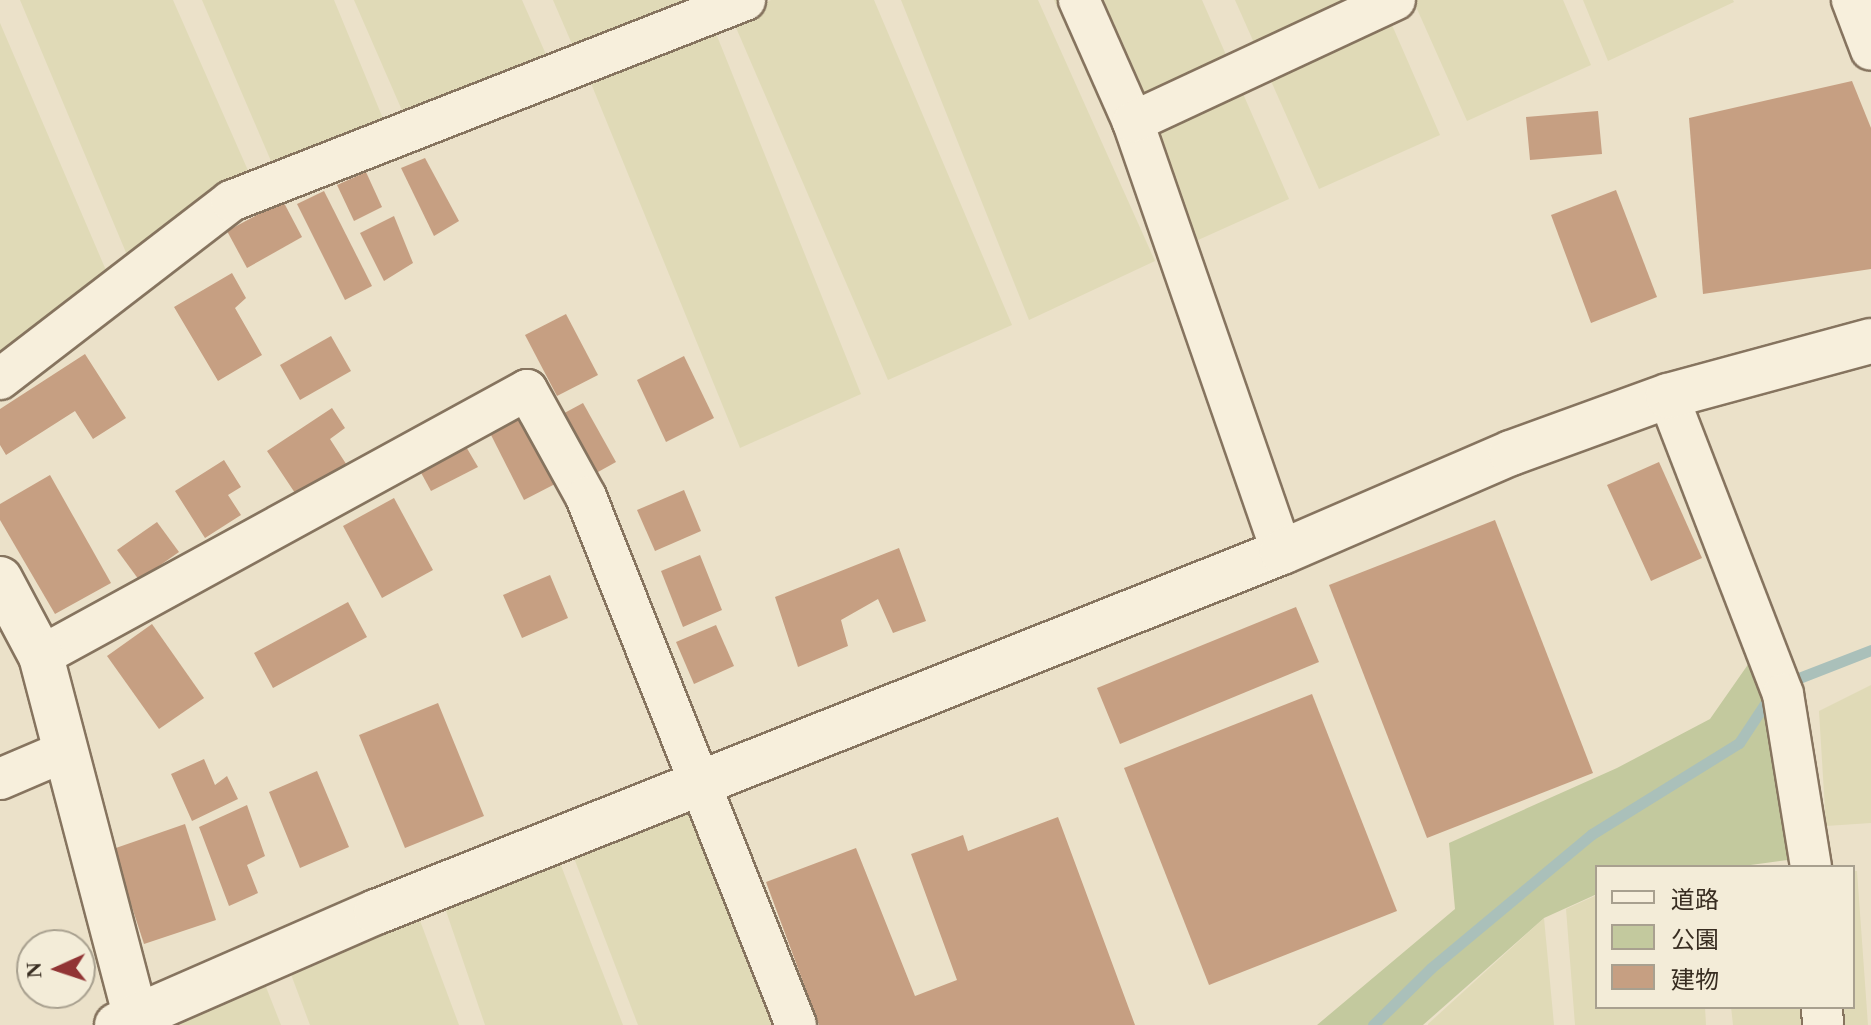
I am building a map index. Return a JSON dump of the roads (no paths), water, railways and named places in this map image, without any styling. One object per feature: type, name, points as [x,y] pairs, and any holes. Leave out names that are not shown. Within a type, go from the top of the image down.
[{"type":"street","points":[[0,379],[231,201],[745,0]]},
{"type":"street","points":[[1079,0],[1133,122],[1282,552]]},
{"type":"street","points":[[1133,122],[1395,0]]},
{"type":"street","points":[[1852,0],[1871,50]]},
{"type":"street","points":[[0,579],[41,656],[131,1023],[376,912],[1282,552],[1511,453],[1668,396],[1871,341]]},
{"type":"street","points":[[41,656],[527,390],[586,497],[796,1025]]},
{"type":"street","points":[[1668,396],[1783,694],[1811,865]]},
{"type":"street","points":[[0,779],[63,752]]},
{"type":"waterway","points":[[1786,683],[1871,650]]},
{"type":"waterway","points":[[1373,1025],[1431,968],[1592,834],[1739,743],[1772,693]]}]
